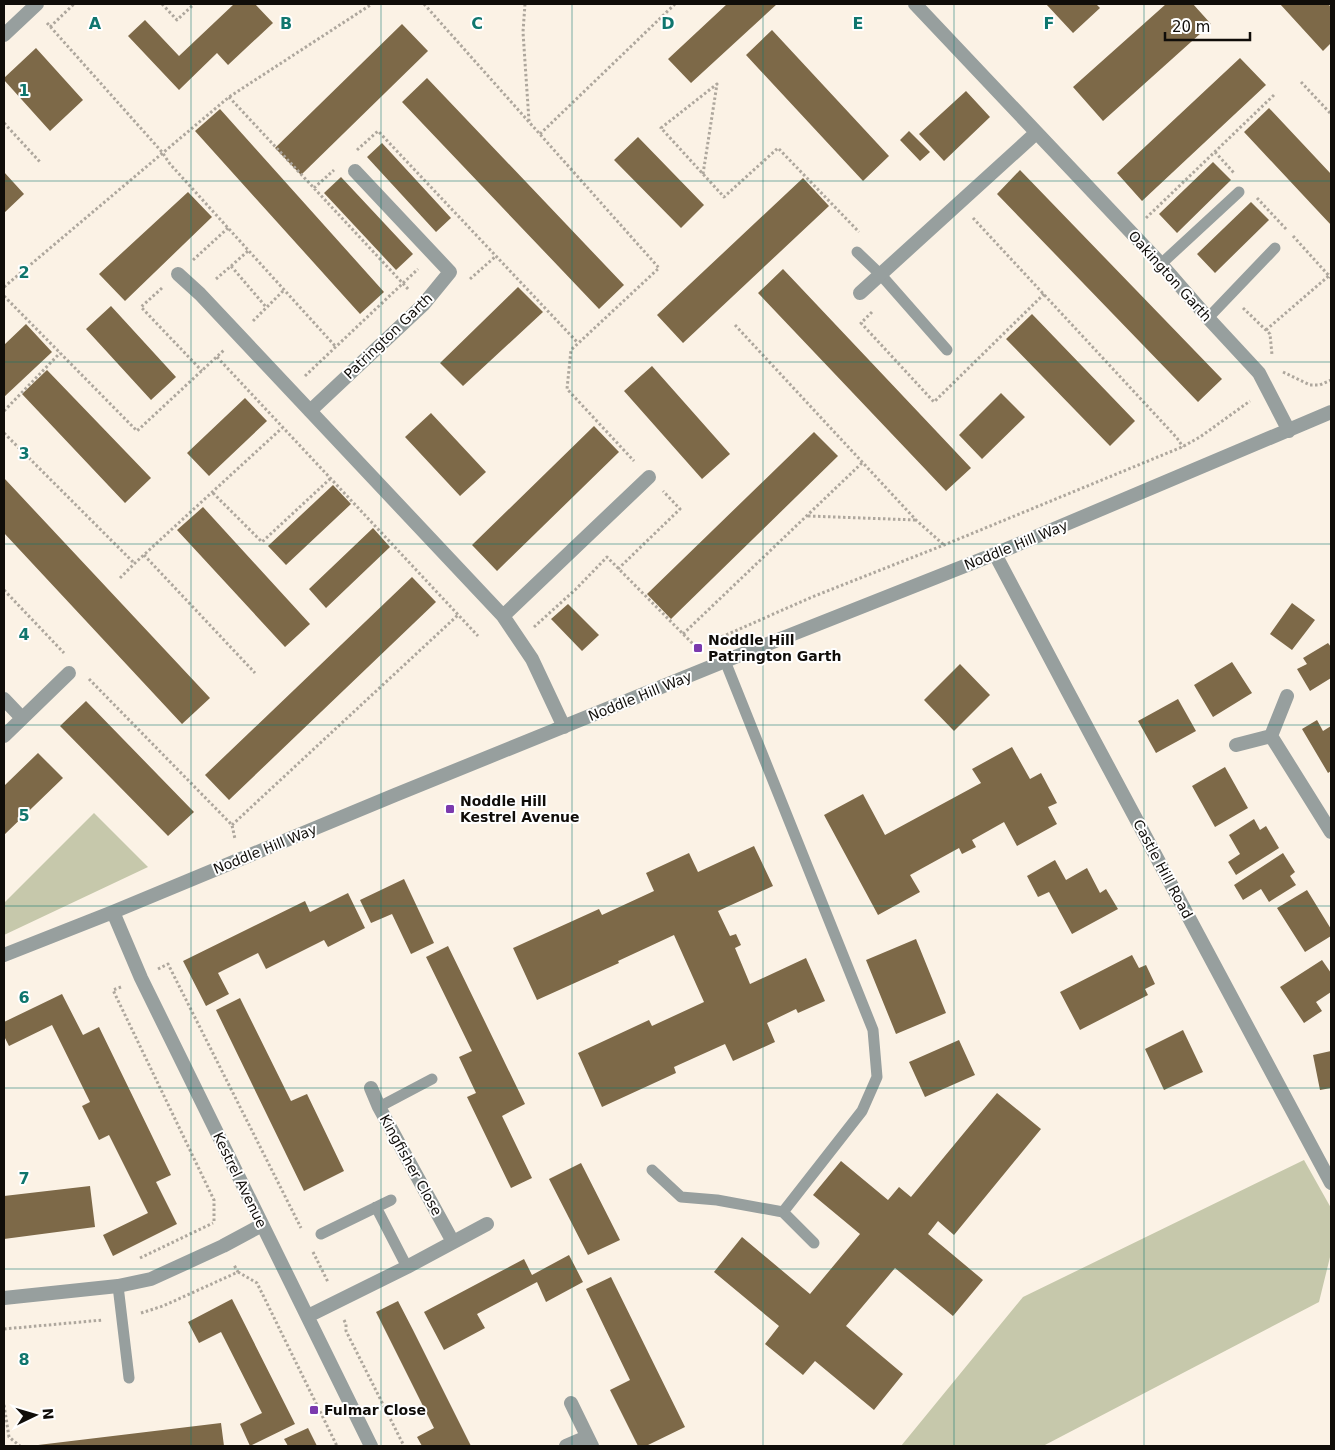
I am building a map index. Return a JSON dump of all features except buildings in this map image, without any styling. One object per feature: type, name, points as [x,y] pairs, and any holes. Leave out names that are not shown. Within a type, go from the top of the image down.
[{"type":"street","name":"Oakington Garth","points":[[915,4],[1161,264],[1259,373],[1289,431]]},
{"type":"street","points":[[4,35],[35,6]]},
{"type":"street","points":[[860,293],[1036,133]]},
{"type":"street","points":[[355,170],[450,272]]},
{"type":"street","name":"Patrington Garth","points":[[310,411],[423,305],[450,272]]},
{"type":"street","points":[[178,274],[200,294],[504,616],[532,660],[564,727]]},
{"type":"street","name":"Noddle Hill Way","points":[[4,955],[726,661],[996,554],[1331,412]]},
{"type":"street","points":[[504,616],[649,477]]},
{"type":"street","name":"Castle Hill Road","points":[[996,554],[1331,1183]]},
{"type":"street","points":[[4,736],[74,669]]},
{"type":"street","points":[[1270,736],[1287,696]]},
{"type":"street","points":[[4,699],[22,718]]},
{"type":"street","points":[[1236,745],[1270,736]]},
{"type":"street","points":[[1270,736],[1329,825]]},
{"type":"street","name":"Kestrel Avenue","points":[[113,912],[141,978],[371,1446]]},
{"type":"street","name":"Kingfisher Close","points":[[371,1088],[379,1107],[453,1242]]},
{"type":"street","points":[[308,1316],[487,1224]]},
{"type":"street","points":[[4,1298],[118,1286],[151,1279],[224,1246],[262,1225]]},
{"type":"street","points":[[566,1446],[589,1441],[571,1402]]},
{"type":"lane","points":[[1161,264],[1240,192]]},
{"type":"lane","points":[[1208,318],[1275,248]]},
{"type":"lane","points":[[857,252],[948,350]]},
{"type":"lane","points":[[726,661],[873,1030],[877,1077],[862,1111],[783,1212]]},
{"type":"lane","points":[[379,1107],[432,1079]]},
{"type":"lane","points":[[652,1170],[681,1197],[717,1200],[783,1212],[814,1243]]},
{"type":"lane","points":[[321,1234],[391,1200]]},
{"type":"lane","points":[[376,1208],[406,1267]]},
{"type":"lane","points":[[118,1286],[129,1378]]},
{"type":"path","points":[[50,27],[74,4]]},
{"type":"path","points":[[162,4],[177,20],[194,4]]},
{"type":"path","points":[[4,287],[229,97],[372,4]]},
{"type":"path","points":[[424,4],[659,268],[571,350],[567,389],[680,509],[618,569]]},
{"type":"path","points":[[525,4],[523,32],[529,122]]},
{"type":"path","points":[[540,134],[675,4]]},
{"type":"path","points":[[35,6],[50,27],[162,152],[170,164],[336,348]]},
{"type":"path","points":[[1301,82],[1331,114]]},
{"type":"path","points":[[703,174],[717,84],[661,128],[703,174],[724,197],[778,148],[864,236]]},
{"type":"path","points":[[1131,232],[1274,95]]},
{"type":"path","points":[[229,97],[423,305]]},
{"type":"path","points":[[4,123],[40,162]]},
{"type":"path","points":[[357,150],[378,131],[578,343]]},
{"type":"path","points":[[1215,152],[1235,174]]},
{"type":"path","points":[[314,188],[335,169]]},
{"type":"path","points":[[1255,196],[1331,276],[1266,330]]},
{"type":"path","points":[[960,203],[1177,438],[1195,470]]},
{"type":"path","points":[[200,294],[248,251]]},
{"type":"path","points":[[290,391],[433,254]]},
{"type":"path","points":[[450,272],[471,279],[496,256]]},
{"type":"path","points":[[231,266],[266,307]]},
{"type":"path","points":[[4,296],[137,431],[217,357],[284,290]]},
{"type":"path","points":[[1230,296],[1270,334],[1273,367]]},
{"type":"path","points":[[735,325],[916,520],[944,545]]},
{"type":"path","points":[[4,411],[60,353]]},
{"type":"path","points":[[217,357],[478,636]]},
{"type":"path","points":[[715,640],[812,597],[1182,447],[1200,437],[1252,400],[1251,386],[1273,367]]},
{"type":"path","points":[[1273,367],[1310,385],[1320,385],[1331,380]]},
{"type":"path","points":[[120,578],[282,428]]},
{"type":"path","points":[[4,433],[134,563]]},
{"type":"path","points":[[684,634],[863,462]]},
{"type":"path","points":[[213,493],[262,542],[330,478]]},
{"type":"path","points":[[808,516],[916,520]]},
{"type":"path","points":[[144,555],[255,673]]},
{"type":"path","points":[[520,640],[576,589],[607,557],[698,648],[710,668]]},
{"type":"path","points":[[4,590],[74,669],[232,825],[241,859]]},
{"type":"path","points":[[232,825],[458,615]]},
{"type":"path","points":[[224,1246],[214,1223],[214,1200],[113,990],[168,964],[302,1230]]},
{"type":"path","points":[[137,1259],[214,1223]]},
{"type":"path","points":[[311,1248],[338,1301],[346,1324],[346,1331],[404,1446]]},
{"type":"path","points":[[238,1272],[258,1283],[337,1446]]},
{"type":"path","points":[[4,1405],[10,1437],[20,1446]]},
{"type":"green space","points":[[94,813],[148,867],[4,935],[4,903]]},
{"type":"green space","points":[[1304,1160],[1331,1208],[1331,1253],[1319,1302],[1043,1446],[901,1446],[1023,1297]]},
{"type":"place","name":"Noddle Hill Patrington Garth","points":[[698,648]]},
{"type":"place","name":"Noddle Hill Kestrel Avenue","points":[[450,809]]},
{"type":"place","name":"Fulmar Close","points":[[314,1410]]}]
